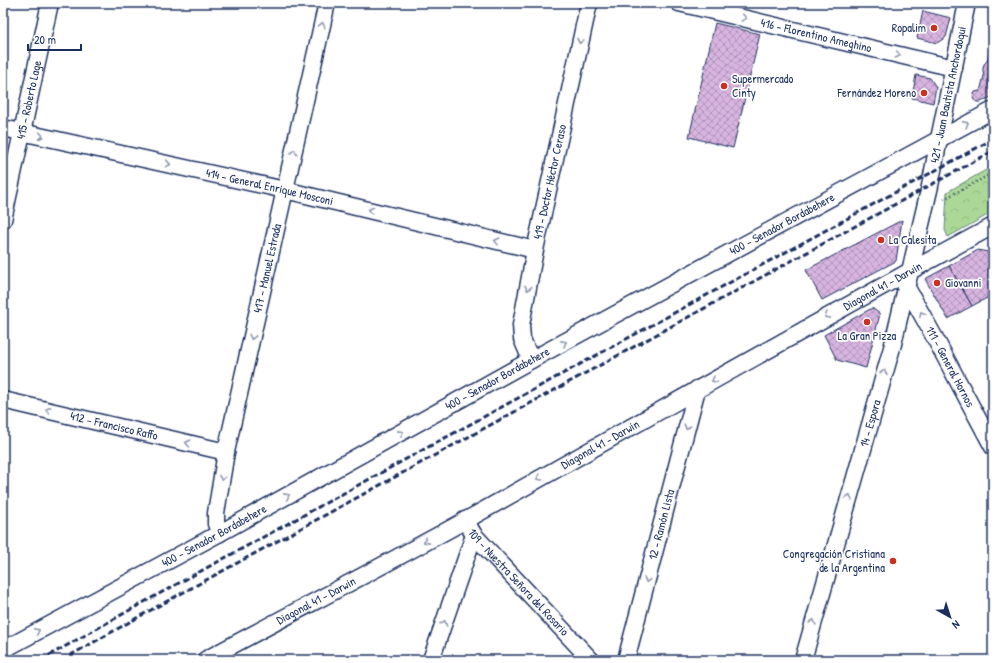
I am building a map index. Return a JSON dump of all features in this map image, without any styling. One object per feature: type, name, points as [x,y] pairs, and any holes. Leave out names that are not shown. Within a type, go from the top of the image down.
[{"type":"street","name":"415 - Roberto Lage","points":[[3,220],[50,3]]},
{"type":"street","name":"417 - Manuel Estrada","points":[[220,533],[216,524],[216,513],[226,452],[327,3]]},
{"type":"street","name":"419 - Doctor Héctor Ceraso","points":[[531,360],[522,339],[521,325],[535,250],[589,3]]},
{"type":"street","name":"416 - Florentino Ameghino","points":[[679,3],[954,68]]},
{"type":"street","name":"421 - Juan Bautista Anchordoqui","points":[[930,186],[967,3]]},
{"type":"street","name":"400 - Senador Bordabehere","points":[[3,650],[220,533],[531,360],[993,110]]},
{"type":"street","name":"414 - General Enrique Mosconi","points":[[3,128],[285,190],[535,250]]},
{"type":"street","name":"14 - Espora","points":[[803,660],[893,344],[930,186]]},
{"type":"street","name":"Diagonal 41 - Darwin","points":[[205,660],[466,520],[696,389],[910,270],[993,226]]},
{"type":"street","name":"111 - General Hornos","points":[[906,286],[993,447]]},
{"type":"street","name":"12 - Ramón Lista","points":[[626,660],[696,389]]},
{"type":"street","name":"412 - Francisco Raffo","points":[[3,400],[226,452]]},
{"type":"street","name":"109 - Nuestra Señora del Rosario","points":[[466,520],[474,535],[591,660]]},
{"type":"street","points":[[431,660],[474,535]]},
{"type":"path","points":[[925,210],[993,173]]},
{"type":"green space","points":[[993,166],[993,212],[948,237],[945,230],[947,192]]},
{"type":"building","points":[[923,11],[951,18],[946,37],[937,43],[917,38]]},
{"type":"building","name":"Supermercado Cinty","points":[[715,23],[760,34],[733,148],[689,137]]},
{"type":"building","points":[[989,54],[993,55],[993,96],[981,102],[977,102],[973,97],[975,92],[980,91],[984,76],[983,68]]},
{"type":"building","name":"Fernández Moreno","points":[[916,75],[930,78],[936,87],[933,103],[912,98]]},
{"type":"building","name":"La Calesita","points":[[902,220],[896,261],[822,300],[806,270]]},
{"type":"building","points":[[978,250],[993,253],[993,273],[987,298],[972,306],[949,266]]},
{"type":"building","points":[[949,266],[972,306],[948,319],[925,279]]},
{"type":"building","points":[[872,308],[880,314],[866,368],[837,360],[824,335]]},
{"type":"railway","points":[[41,660],[146,601],[993,139]]},
{"type":"railway","points":[[62,660],[993,151]]},
{"type":"place","name":"Ropalim","points":[[934,28]]},
{"type":"place","name":"Supermercado Cinty","points":[[724,86]]},
{"type":"place","name":"Fernández Moreno","points":[[924,93]]},
{"type":"place","name":"La Calesita","points":[[881,240]]},
{"type":"place","name":"Giovanni","points":[[937,283]]},
{"type":"place","name":"La Gran Pizza","points":[[867,322]]},
{"type":"place","name":"Congregación Cristiana de la Argentina","points":[[893,561]]}]
